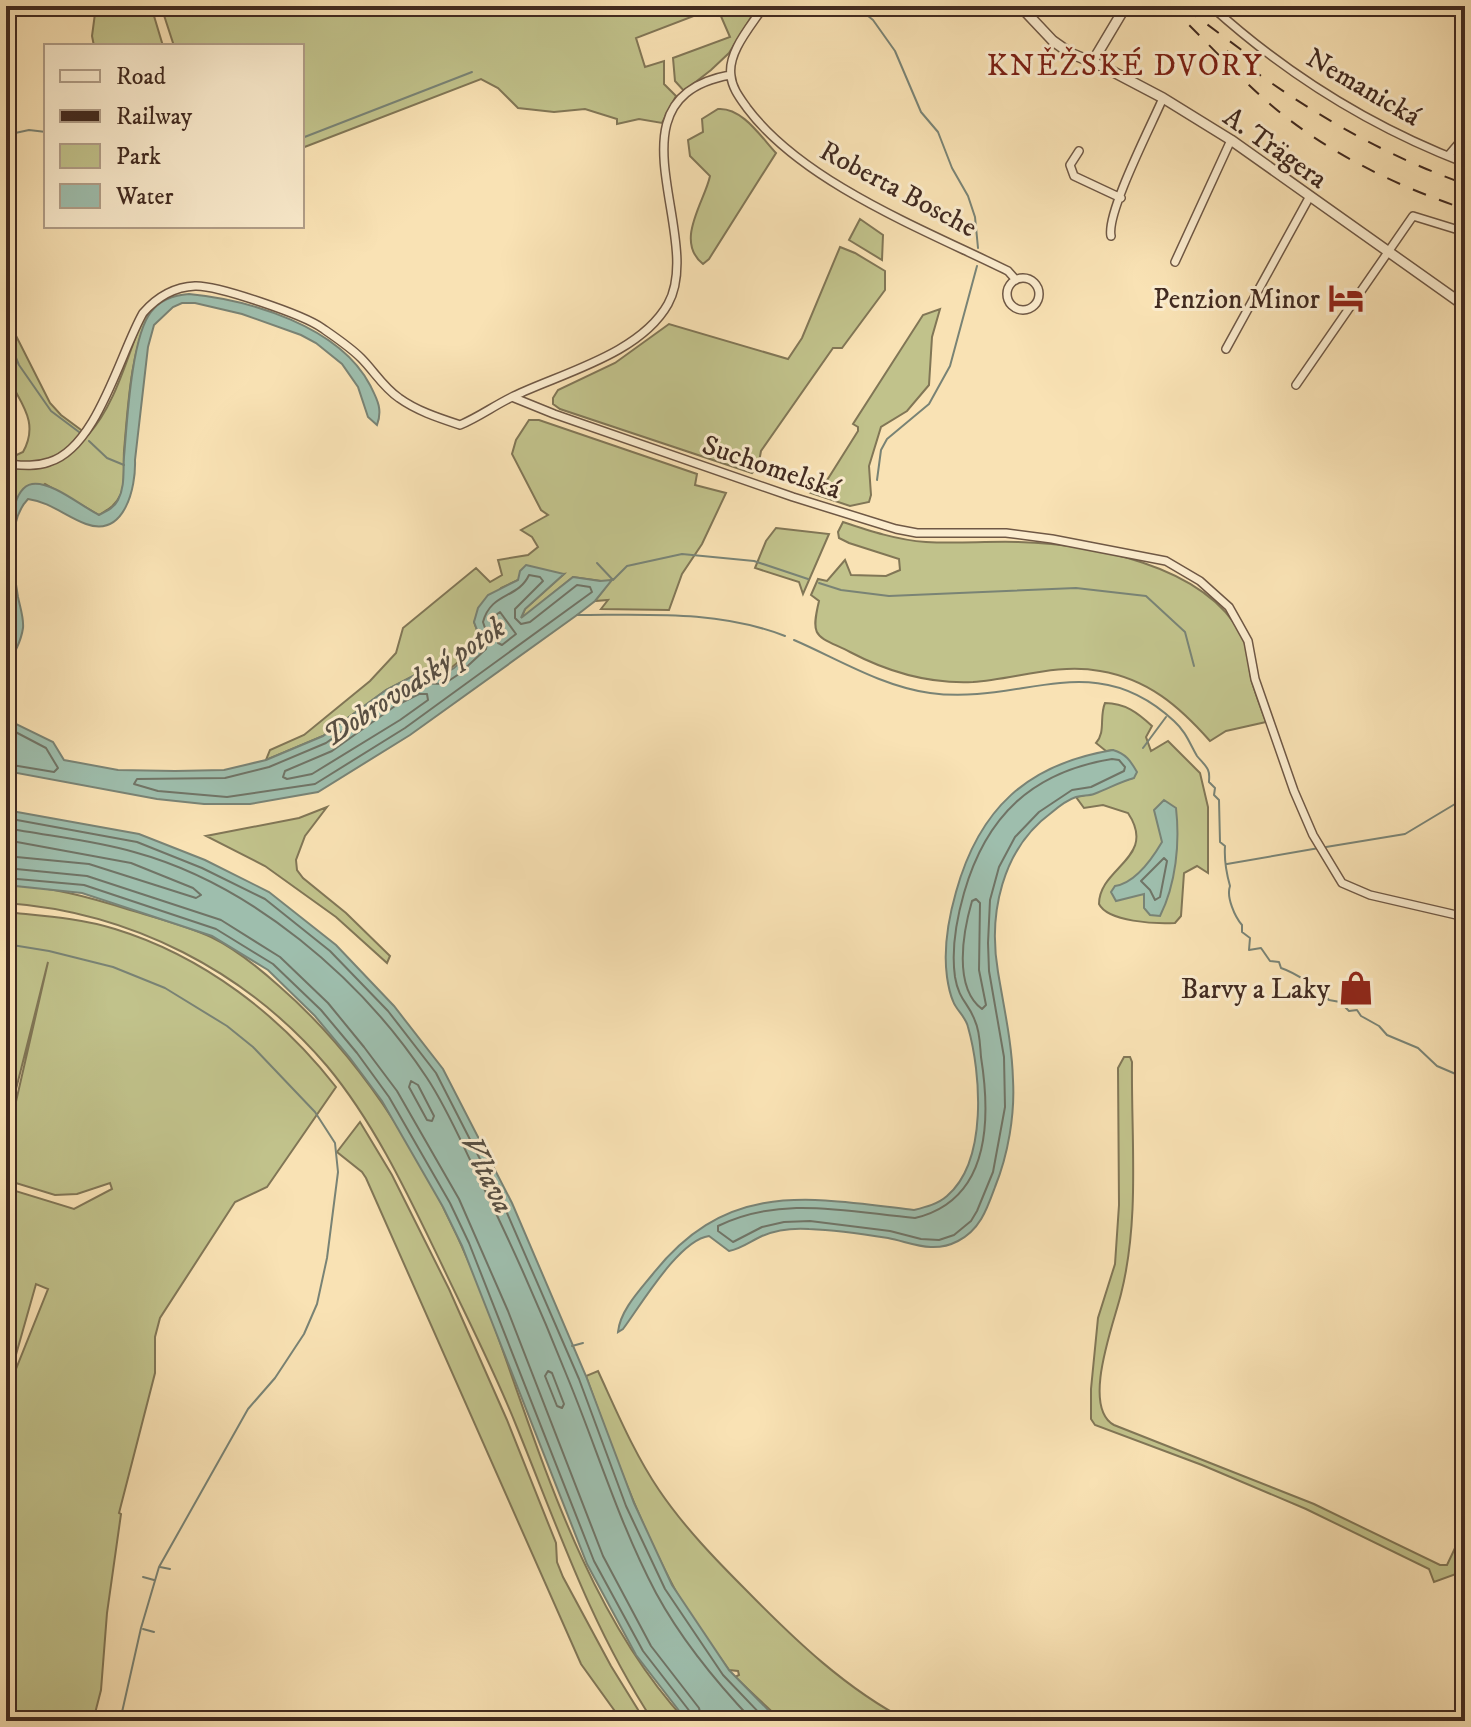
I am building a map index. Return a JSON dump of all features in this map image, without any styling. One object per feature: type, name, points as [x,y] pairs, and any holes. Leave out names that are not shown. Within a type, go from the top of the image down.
[{"type":"street","points":[[6,464],[25,466],[60,458],[93,421],[143,313],[168,292],[195,286],[209,287],[277,307],[319,326],[360,358],[400,399],[460,425],[512,397],[591,364],[635,338],[654,323],[668,303],[677,282],[666,174],[667,120],[679,101],[692,90],[713,79],[730,75],[734,55],[764,6]]},
{"type":"street","name":"A. Trägera","points":[[1020,6],[1053,41],[1070,53],[1093,61],[1163,98],[1231,140],[1465,306]]},
{"type":"street","name":"Nemanická","points":[[1211,6],[1251,41],[1340,103],[1373,122],[1465,163]]},
{"type":"street","points":[[1093,61],[1121,14]]},
{"type":"street","name":"Roberta Bosche","points":[[730,75],[736,92],[755,118],[803,162],[854,194],[1008,271],[1016,280]]},
{"type":"street","points":[[1111,236],[1110,230],[1121,198],[1163,98]]},
{"type":"street","points":[[1448,156],[1465,136]]},
{"type":"street","points":[[1175,262],[1231,140]]},
{"type":"street","points":[[1079,151],[1070,165],[1074,176],[1121,198]]},
{"type":"street","points":[[1226,349],[1310,196]]},
{"type":"street","points":[[1296,385],[1413,216],[1465,232]]},
{"type":"street","name":"Roberta Bosche","points":[[1027,278],[1036,284],[1038,300],[1031,308],[1021,311],[1008,301],[1007,291],[1016,280],[1027,278]]},
{"type":"street","name":"Suchomelská","points":[[512,397],[793,497],[896,529],[917,533],[1022,535],[1166,561],[1200,581],[1229,607],[1248,641],[1255,679],[1287,774],[1319,848],[1342,883],[1370,895],[1465,917]]},
{"type":"street","points":[[1465,1561],[1465,1575]]},
{"type":"green space","points":[[96,6],[151,6],[162,44],[94,44]]},
{"type":"green space","points":[[161,6],[758,6],[729,53],[684,91],[675,81],[673,58],[730,37],[717,7],[636,38],[645,67],[664,61],[664,84],[676,96],[662,123],[639,119],[617,124],[617,119],[585,109],[554,112],[518,108],[498,88],[481,79],[304,147],[304,44],[173,44]]},
{"type":"green space","points":[[718,109],[743,118],[776,153],[703,264],[695,255],[691,233],[710,176],[690,156],[688,140],[703,132],[702,119]]},
{"type":"green space","points":[[860,219],[883,235],[882,260],[849,240]]},
{"type":"green space","points":[[840,247],[885,271],[885,290],[842,348],[833,348],[761,451],[758,467],[752,473],[560,409],[553,404],[558,390],[615,363],[669,324],[788,359],[802,338]]},
{"type":"green space","points":[[940,309],[932,337],[929,385],[907,411],[881,427],[869,466],[869,502],[850,506],[811,493],[824,485],[858,431],[853,424],[923,315]]},
{"type":"green space","points":[[150,312],[134,362],[123,484],[117,501],[99,515],[45,484],[6,512],[6,460],[23,452],[29,428],[28,417],[6,368],[6,316],[50,403],[88,435],[106,409],[143,318]]},
{"type":"green space","points":[[529,420],[539,420],[697,474],[695,485],[726,493],[702,544],[682,574],[669,610],[601,609],[608,600],[595,601],[605,588],[601,581],[573,577],[521,619],[525,609],[564,574],[518,580],[501,588],[474,622],[480,638],[478,646],[441,676],[415,675],[386,690],[323,736],[266,760],[270,750],[304,735],[370,681],[396,653],[403,628],[476,568],[490,582],[502,575],[498,560],[528,555],[538,547],[532,537],[521,530],[548,515],[541,510],[512,454],[516,440]]},
{"type":"green space","points":[[843,522],[915,541],[1018,542],[1078,547],[1142,562],[1173,575],[1200,590],[1223,610],[1241,634],[1252,682],[1266,722],[1226,731],[1210,741],[1161,696],[1148,687],[1117,675],[1068,669],[973,682],[941,681],[894,671],[864,659],[818,634],[815,623],[819,601],[811,595],[818,579],[827,581],[845,560],[851,575],[886,576],[900,570],[899,559],[839,538],[838,532]]},
{"type":"green space","points":[[776,528],[829,534],[803,594],[799,582],[755,568],[766,541]]},
{"type":"green space","points":[[1105,703],[1131,710],[1152,726],[1146,737],[1151,751],[1168,741],[1200,773],[1208,807],[1208,873],[1197,866],[1184,873],[1181,916],[1175,923],[1122,918],[1112,915],[1099,904],[1101,891],[1132,852],[1136,841],[1135,828],[1128,813],[1103,805],[1084,808],[1076,797],[1133,778],[1113,750],[1106,751],[1096,743],[1101,734]]},
{"type":"green space","points":[[327,807],[305,836],[296,860],[297,870],[390,956],[387,963],[336,917],[265,866],[206,836],[299,818]]},
{"type":"green space","points":[[6,885],[84,897],[211,937],[271,979],[315,1020],[348,1057],[406,1140],[454,1228],[492,1320],[549,1478],[594,1583],[620,1632],[651,1678],[686,1721],[653,1721],[611,1650],[561,1539],[499,1384],[417,1214],[361,1112],[327,1066],[295,1032],[260,1002],[223,975],[183,952],[141,933],[98,919],[6,903]]},
{"type":"green space","points":[[6,912],[102,925],[179,955],[238,991],[265,1012],[336,1087],[267,1187],[235,1202],[160,1318],[155,1337],[155,1373],[119,1513],[101,1690],[93,1721],[6,1721],[6,1394],[48,1289],[36,1284],[6,1390],[6,1188],[74,1209],[112,1189],[110,1183],[77,1194],[55,1195],[6,1180],[6,1145],[48,962],[6,1129]]},
{"type":"green space","points":[[1124,1057],[1130,1057],[1132,1062],[1133,1208],[1127,1266],[1102,1364],[1100,1401],[1105,1415],[1114,1425],[1314,1504],[1440,1565],[1447,1565],[1465,1527],[1465,1545],[1456,1574],[1434,1582],[1429,1569],[1306,1509],[1202,1465],[1095,1425],[1091,1419],[1098,1318],[1115,1264],[1119,1205],[1118,1068]]},
{"type":"green space","points":[[360,1122],[392,1175],[449,1289],[507,1420],[556,1543],[557,1562],[563,1577],[645,1721],[622,1721],[581,1664],[366,1178],[337,1152]]},
{"type":"green space","points":[[598,1371],[650,1476],[701,1543],[822,1662],[863,1694],[908,1721],[782,1721],[735,1677],[739,1675],[738,1671],[729,1670],[684,1605],[647,1532],[586,1376]]},
{"type":"water","points":[[189,294],[239,302],[265,310],[315,332],[337,347],[356,364],[370,385],[379,409],[377,425],[368,417],[358,387],[342,364],[316,343],[242,314],[195,303],[173,307],[154,325],[148,347],[133,483],[126,507],[119,517],[110,524],[99,526],[86,524],[28,499],[21,509],[16,520],[13,546],[23,628],[19,644],[6,669],[6,644],[11,626],[9,546],[15,504],[22,490],[32,484],[40,484],[57,490],[99,515],[114,505],[123,485],[131,382],[144,324],[163,301]]},
{"type":"water","points":[[526,565],[564,574],[525,609],[521,618],[573,577],[612,580],[595,601],[577,615],[410,735],[318,792],[250,804],[204,804],[157,799],[6,771],[6,719],[53,742],[64,760],[118,770],[224,770],[266,760],[323,736],[386,690],[415,675],[441,676],[454,668],[478,646],[480,638],[474,622],[478,608],[488,595],[518,580],[520,571]]},
{"type":"water","points":[[1113,750],[1130,761],[1137,772],[1134,778],[1094,794],[1073,798],[1054,811],[1034,828],[1021,845],[1002,884],[997,906],[995,950],[1011,1053],[1013,1107],[1004,1162],[989,1203],[972,1231],[958,1241],[940,1247],[829,1230],[797,1229],[767,1234],[729,1251],[709,1236],[697,1240],[673,1261],[618,1332],[622,1316],[631,1302],[680,1244],[710,1223],[740,1209],[771,1202],[804,1200],[914,1210],[943,1199],[960,1181],[975,1139],[978,1091],[973,1046],[965,1020],[951,995],[946,955],[951,913],[966,863],[993,814],[1011,795],[1055,766]]},
{"type":"water","points":[[1164,800],[1176,808],[1177,835],[1176,863],[1160,916],[1150,915],[1144,908],[1144,894],[1116,901],[1111,892],[1115,886],[1142,869],[1162,842],[1154,810]]},
{"type":"water","name":"Vltava","points":[[6,810],[139,834],[205,860],[269,892],[336,945],[394,1006],[443,1069],[512,1203],[586,1376],[634,1503],[672,1585],[729,1670],[779,1721],[687,1721],[636,1655],[587,1564],[462,1246],[443,1207],[382,1101],[315,1016],[268,970],[212,936],[82,893],[6,885]]},
{"type":"waterway","points":[[856,6],[873,20],[895,51],[921,112],[938,132],[952,168],[968,196],[975,217],[978,248]]},
{"type":"waterway","points":[[304,137],[472,72]]},
{"type":"waterway","points":[[6,135],[29,130],[44,132]]},
{"type":"waterway","points":[[877,480],[881,450],[887,439],[929,404],[950,366],[977,266]]},
{"type":"waterway","points":[[6,334],[19,365],[51,411],[79,432]]},
{"type":"waterway","points":[[89,441],[107,458],[124,465]]},
{"type":"waterway","points":[[597,563],[613,580],[627,566],[682,554],[754,561],[808,579]]},
{"type":"waterway","points":[[819,583],[841,590],[889,596],[1076,588],[1146,596],[1185,632],[1194,666]]},
{"type":"waterway","name":"Dobrovodský potok","points":[[577,615],[708,618],[785,636]]},
{"type":"waterway","name":"Dobrovodský potok","points":[[794,640],[877,678],[930,693],[963,695],[1085,682],[1114,686],[1144,699],[1178,725],[1208,770],[1209,782],[1219,800],[1220,842],[1225,846],[1230,901],[1242,925],[1242,932],[1250,938],[1249,950],[1261,948],[1270,961],[1279,962],[1281,968],[1307,982],[1329,1000],[1340,1002],[1349,1011],[1357,1010],[1387,1035],[1418,1048],[1437,1066],[1465,1078]]},
{"type":"waterway","points":[[1143,748],[1166,717]]},
{"type":"waterway","points":[[1326,847],[1405,834],[1465,798]]},
{"type":"waterway","points":[[1227,864],[1319,848]]},
{"type":"waterway","points":[[6,944],[113,967],[165,988],[227,1026],[253,1047],[315,1112],[335,1143],[338,1172],[327,1258],[317,1304],[304,1334],[275,1378],[248,1409],[159,1567],[141,1628],[120,1721]]},
{"type":"waterway","points":[[572,1346],[583,1343]]},
{"type":"waterway","points":[[160,1567],[170,1569]]},
{"type":"waterway","points":[[143,1577],[154,1580]]},
{"type":"waterway","points":[[143,1629],[154,1632]]},
{"type":"railway","points":[[1169,6],[1258,93],[1315,138],[1413,190],[1465,209]]},
{"type":"railway","points":[[1185,8],[1243,51]]},
{"type":"railway","points":[[1227,51],[1341,127],[1402,158],[1465,184]]},
{"type":"place","name":"Penzion Minor","points":[[1346,298]]},
{"type":"place","name":"Barvy a Laky","points":[[1356,988]]},
{"type":"district","name":"KNĚŽSKÉ DVORY","points":[[1125,65]]}]
